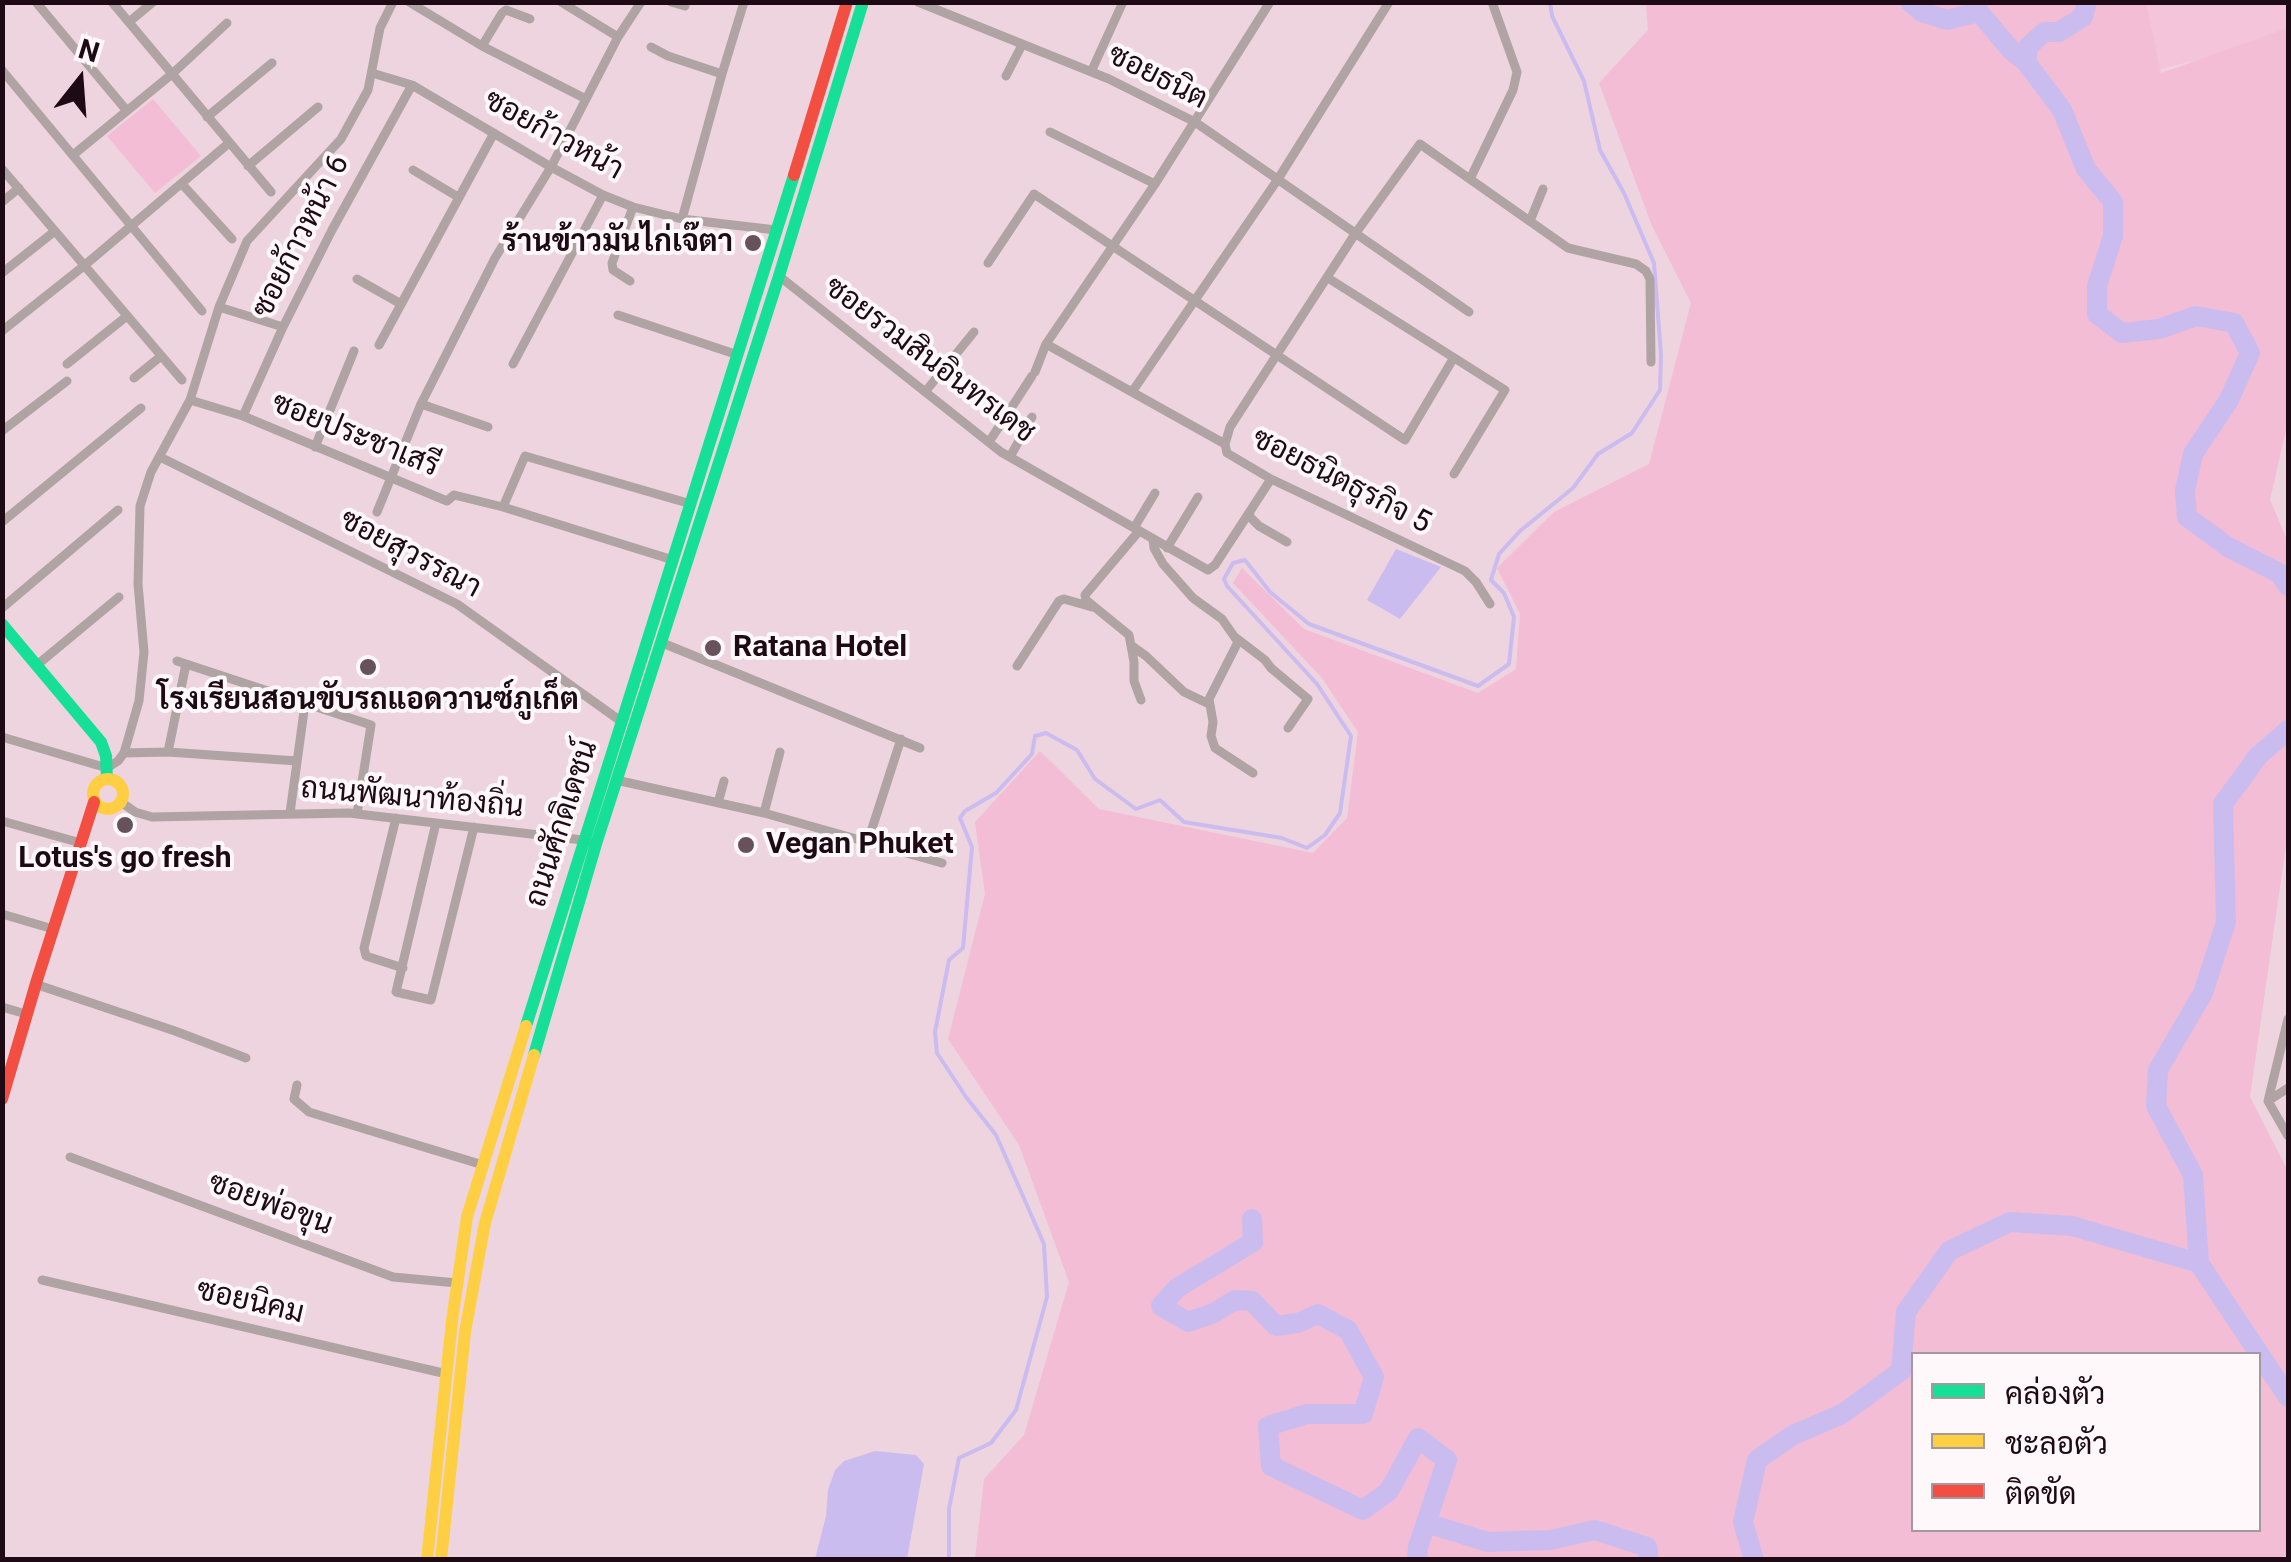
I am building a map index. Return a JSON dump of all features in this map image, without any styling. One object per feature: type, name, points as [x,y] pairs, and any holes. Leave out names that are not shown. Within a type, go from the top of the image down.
[{"type":"main road","name":"ถนนศักดิเดชน์","points":[[441,1560],[465,1332],[485,1223],[622,722],[660,642],[862,2]]},
{"type":"main road","name":"ถนนศักดิเดชน์","points":[[426,1560],[467,1217],[589,842],[616,780],[673,560],[843,4]]},
{"type":"main road","points":[[2,624],[101,742],[107,774],[123,794],[121,802],[108,810],[100,808],[92,794],[107,774]]},
{"type":"main road","points":[[2,1100],[94,802]]},
{"type":"street","points":[[36,2],[126,112]]},
{"type":"street","points":[[112,2],[271,192]]},
{"type":"street","points":[[128,22],[153,2]]},
{"type":"street","points":[[2,737],[107,774],[124,753],[139,702],[147,651],[138,584],[140,506],[150,472],[190,400],[219,307],[247,241],[341,139],[368,90],[380,28],[393,2]]},
{"type":"street","points":[[409,2],[482,46],[586,98]]},
{"type":"street","points":[[561,2],[618,37]]},
{"type":"street","points":[[377,512],[421,404],[495,258],[551,166],[618,37],[642,2]]},
{"type":"street","points":[[671,2],[685,6]]},
{"type":"street","points":[[682,219],[744,2]]},
{"type":"street","name":"ซอยธนิต","points":[[918,2],[1091,72],[1196,122],[1469,312]]},
{"type":"street","points":[[1091,72],[1123,2]]},
{"type":"street","points":[[989,442],[1033,374],[1046,344],[1156,184],[1270,2]]},
{"type":"street","points":[[1132,392],[1278,179],[1389,2]]},
{"type":"street","points":[[1492,2],[1516,72],[1513,90],[1470,180],[1568,248],[1636,264],[1646,271],[1650,279],[1651,362]]},
{"type":"street","points":[[482,46],[506,10],[530,20]]},
{"type":"street","points":[[73,155],[227,23]]},
{"type":"street","points":[[1006,76],[1022,45]]},
{"type":"street","points":[[651,47],[722,74]]},
{"type":"street","points":[[207,117],[272,64]]},
{"type":"street","points":[[2,70],[202,310]]},
{"type":"street","name":"ซอยก้าวหน้า","points":[[372,72],[412,84],[602,195],[632,207],[682,219],[776,230]]},
{"type":"street","name":"ซอยก้าวหน้า 6","points":[[243,416],[332,230],[412,84]]},
{"type":"street","points":[[248,166],[318,107]]},
{"type":"street","points":[[1050,132],[1156,184]]},
{"type":"street","points":[[378,345],[494,133]]},
{"type":"street","points":[[2,331],[229,142]]},
{"type":"street","name":"ซอยธนิตธุรกิจ 5","points":[[1470,180],[1420,144],[1355,234],[1230,427],[1225,444],[1227,453],[1270,479],[1465,572],[1490,604]]},
{"type":"street","points":[[2,169],[182,380]]},
{"type":"street","points":[[413,170],[458,197]]},
{"type":"street","points":[[182,184],[232,240]]},
{"type":"street","points":[[2,202],[19,188]]},
{"type":"street","points":[[1530,221],[1544,190]]},
{"type":"street","points":[[988,264],[1034,194],[1405,440],[1453,359]]},
{"type":"street","points":[[513,364],[602,195]]},
{"type":"street","points":[[630,281],[613,270],[612,263],[632,207]]},
{"type":"street","points":[[2,273],[56,230]]},
{"type":"street","name":"ซอยรวมสินอินทรเดช","points":[[778,276],[1010,457],[1208,570],[1250,510]]},
{"type":"street","points":[[1328,278],[1505,390],[1454,474]]},
{"type":"street","points":[[357,279],[401,304]]},
{"type":"street","points":[[219,307],[283,327]]},
{"type":"street","points":[[618,315],[738,355]]},
{"type":"street","points":[[67,364],[126,316]]},
{"type":"street","points":[[925,392],[974,332]]},
{"type":"street","points":[[1046,344],[1225,444]]},
{"type":"street","points":[[315,446],[354,352]]},
{"type":"street","points":[[134,378],[160,357]]},
{"type":"street","points":[[2,431],[67,381]]},
{"type":"street","name":"ซอยประชาเสรี","points":[[190,400],[243,416],[448,501],[454,495],[503,507],[673,560]]},
{"type":"street","points":[[421,404],[488,427]]},
{"type":"street","points":[[2,522],[141,408]]},
{"type":"street","points":[[1010,457],[1032,418]]},
{"type":"street","points":[[503,507],[525,456],[690,504]]},
{"type":"street","name":"ซอยสุวรรณา","points":[[160,457],[457,604],[622,722]]},
{"type":"street","points":[[1270,479],[1249,516],[1287,542]]},
{"type":"street","points":[[1141,700],[1135,689],[1129,635],[1086,600],[1086,592],[1136,530],[1156,492]]},
{"type":"street","points":[[1168,548],[1198,497]]},
{"type":"street","points":[[2,608],[118,510]]},
{"type":"street","points":[[1153,540],[1163,564],[1183,588],[1222,619],[1238,642],[1210,696],[1210,736],[1215,748],[1253,773]]},
{"type":"street","points":[[37,665],[119,596]]},
{"type":"street","points":[[1017,666],[1062,598],[1095,608]]},
{"type":"street","points":[[1235,637],[1308,700],[1288,728]]},
{"type":"street","points":[[660,642],[920,748]]},
{"type":"street","points":[[1132,646],[1184,692],[1209,704]]},
{"type":"street","points":[[168,752],[181,662],[371,725],[357,814]]},
{"type":"street","points":[[290,813],[305,704]]},
{"type":"street","points":[[868,841],[901,739]]},
{"type":"street","points":[[124,753],[168,752],[297,761]]},
{"type":"street","points":[[764,813],[780,752]]},
{"type":"street","points":[[616,780],[764,813],[942,863]]},
{"type":"street","points":[[718,803],[724,781]]},
{"type":"street","name":"ถนนพัฒนาท้องถิ่น","points":[[121,802],[135,812],[152,816],[357,814],[589,842]]},
{"type":"street","points":[[396,818],[364,948],[366,956],[402,968]]},
{"type":"street","points":[[2,821],[80,843]]},
{"type":"street","points":[[436,823],[396,992],[431,1000],[474,827]]},
{"type":"street","points":[[2,914],[53,929]]},
{"type":"street","points":[[35,984],[246,1058]]},
{"type":"street","points":[[2,1007],[26,1014]]},
{"type":"street","points":[[2288,1019],[2268,1101],[2288,1136]]},
{"type":"street","points":[[297,1085],[294,1099],[309,1112],[483,1166]]},
{"type":"street","points":[[2268,1101],[2288,1088]]},
{"type":"street","name":"ซอยพ่อขุน","points":[[70,1157],[392,1277],[457,1283]]},
{"type":"street","name":"ซอยนิคม","points":[[42,1280],[446,1374]]},
{"type":"shaded area","points":[[1646,3],[2146,3],[2161,73],[2288,28],[2288,421],[2270,500],[2288,542],[2288,831],[2250,1097],[2288,1171],[2288,1559],[975,1559],[984,1479],[1024,1435],[1069,1282],[1019,1145],[948,1039],[985,894],[975,822],[1040,751],[1099,809],[1313,853],[1347,818],[1358,732],[1322,678],[1233,583],[1242,568],[1304,629],[1478,693],[1516,669],[1520,614],[1497,568],[1554,512],[1649,464],[1691,303],[1652,226],[1599,83],[1648,30]]},
{"type":"shaded area","points":[[2140,3],[2288,3],[2288,47],[2285,37],[2154,71]]},
{"type":"shaded area","points":[[153,99],[201,156],[155,193],[107,136]]},
{"type":"shaded area","points":[[1396,549],[1441,567],[1400,619],[1367,600]]},
{"type":"shaded area","points":[[875,1451],[916,1455],[924,1464],[907,1559],[815,1559],[835,1470],[844,1461]]},
{"type":"waterway","points":[[949,1560],[949,1509],[959,1458],[991,1443],[1016,1410],[1047,1297],[1044,1244],[996,1135],[937,1053],[935,1032],[949,960],[963,948],[972,847],[960,818],[996,793],[1032,754],[1035,736],[1046,733],[1077,750],[1095,779],[1136,809],[1160,800],[1184,822],[1282,838],[1307,848],[1325,835],[1340,813],[1351,736],[1317,684],[1227,586],[1224,579],[1233,563],[1245,560],[1270,592],[1309,624],[1478,686],[1509,664],[1514,617],[1504,593],[1491,580],[1499,554],[1520,531],[1573,488],[1598,454],[1632,433],[1660,390],[1654,263],[1624,193],[1600,150],[1584,81],[1552,16],[1550,2]]},
{"type":"waterway","points":[[1910,2],[1922,12],[1947,20],[1979,12],[2026,62]]},
{"type":"waterway","points":[[2087,2],[2083,17],[2059,32],[2044,32],[2028,47],[2026,62],[2062,110],[2086,169],[2113,202],[2113,236],[2097,286],[2097,314],[2122,333],[2159,329],[2196,316],[2234,323],[2250,353],[2229,400],[2193,454],[2185,490],[2187,517],[2228,547],[2279,573],[2288,586]]},
{"type":"waterway","points":[[2258,1352],[2199,1263],[2193,1175],[2156,1106],[2158,1070],[2203,993],[2226,922],[2223,804],[2258,756],[2288,730]]},
{"type":"waterway","points":[[1252,1219],[1253,1242],[1177,1288],[1161,1306],[1188,1322],[1235,1300],[1252,1301],[1276,1326],[1298,1323],[1318,1314],[1348,1330],[1374,1377],[1363,1414],[1307,1414],[1268,1426],[1271,1466],[1363,1510],[1389,1491],[1418,1438],[1447,1460],[1426,1523],[1488,1542],[1550,1540],[1595,1530],[1647,1547],[1649,1560]]},
{"type":"waterway","points":[[1754,1560],[1743,1522],[1757,1460],[1793,1435],[1842,1414],[1901,1371],[1906,1312],[1949,1251],[2010,1222],[2072,1226],[2199,1263]]},
{"type":"waterway","points":[[2261,1356],[2288,1397]]},
{"type":"waterway","points":[[1417,1560],[1426,1523]]},
{"type":"traffic: fast","points":[[534,1055],[596,844],[863,2]]},
{"type":"traffic: fast","points":[[526,1026],[794,175]]},
{"type":"traffic: fast","points":[[2,624],[101,742],[107,779]]},
{"type":"traffic: slow","points":[[108,779],[122,788],[123,794],[114,808],[108,809],[94,800],[93,794],[102,780],[108,779]]},
{"type":"traffic: slow","points":[[427,1560],[467,1217],[526,1026]]},
{"type":"traffic: slow","points":[[441,1560],[465,1332],[485,1223],[534,1055]]},
{"type":"traffic: jam","points":[[794,175],[847,2]]},
{"type":"traffic: jam","points":[[2,1099],[94,802]]},
{"type":"place","name":"ร้านข้าวมันไก่เจ๊ตา","points":[[753,243]]},
{"type":"place","name":"Ratana Hotel","points":[[713,648]]},
{"type":"place","name":"โรงเรียนสอนขับรถแอดวานซ์ภูเก็ต","points":[[368,667]]},
{"type":"place","name":"Lotus's go fresh","points":[[125,825]]},
{"type":"place","name":"Vegan Phuket","points":[[746,845]]}]
